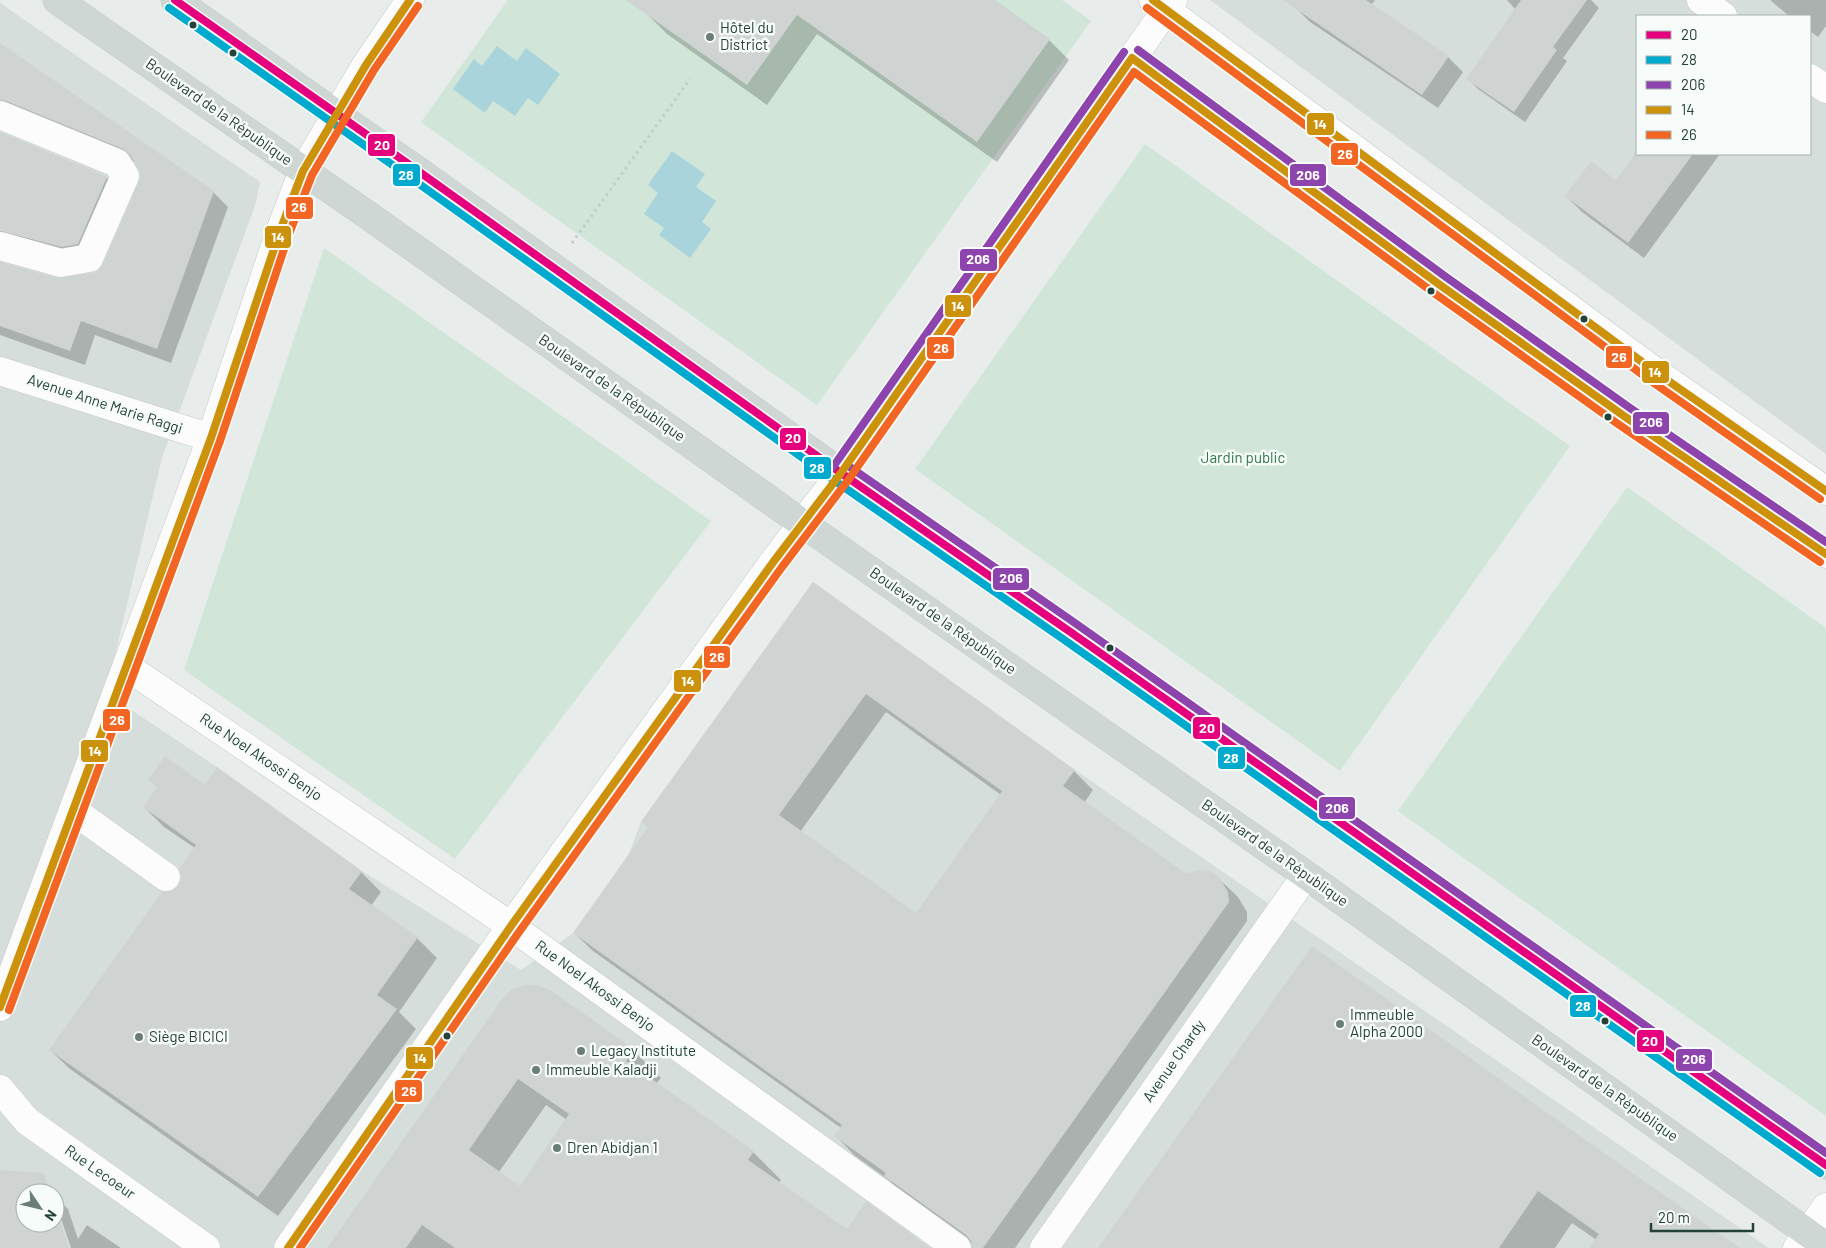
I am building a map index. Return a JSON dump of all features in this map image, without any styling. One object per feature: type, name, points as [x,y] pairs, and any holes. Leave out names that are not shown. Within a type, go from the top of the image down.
[{"type":"main road","name":"Boulevard de la République","points":[[57,0],[378,222],[802,523],[1306,875],[1810,1242]]},
{"type":"main road","points":[[175,0],[841,473],[1826,1165]]},
{"type":"street","points":[[0,1007],[211,438],[280,231],[303,171],[366,64],[410,0]]},
{"type":"street","points":[[1701,0],[1722,15]]},
{"type":"street","points":[[288,1248],[511,926],[802,523],[841,473],[1132,58],[1164,3],[1657,373],[1826,491]]},
{"type":"street","points":[[1132,58],[1440,285],[1624,416],[1826,554]]},
{"type":"street","points":[[1811,79],[1826,89]]},
{"type":"street","points":[[0,115],[117,163],[125,176],[89,258],[61,263],[0,246]]},
{"type":"street","name":"Avenue Anne Marie Raggi","points":[[0,371],[211,438]]},
{"type":"street","name":"Rue Noel Akossi Benjo","points":[[127,667],[511,926],[957,1248]]},
{"type":"street","points":[[74,811],[166,877]]},
{"type":"street","name":"Avenue Chardy","points":[[1044,1248],[1306,875]]},
{"type":"street","name":"Rue Lecoeur","points":[[0,1089],[27,1121],[206,1248]]},
{"type":"street","points":[[1810,1242],[1826,1207]]},
{"type":"path","points":[[555,269],[690,79]]},
{"type":"shaded area","points":[[1210,0],[1826,0],[1826,454]]},
{"type":"shaded area","points":[[0,3],[260,182],[256,203],[162,458],[106,693],[217,767],[362,871],[521,970],[573,933],[628,856],[641,822],[813,582],[1075,770],[1769,1248],[0,1248]]},
{"type":"green space","points":[[508,0],[1062,0],[1091,21],[817,405],[421,122]]},
{"type":"green space","name":"Jardin public","points":[[1145,144],[1570,446],[1340,771],[915,469]]},
{"type":"green space","points":[[324,248],[711,521],[455,859],[184,670]]},
{"type":"green space","points":[[1627,487],[1826,628],[1826,1116],[1398,811]]},
{"type":"water","points":[[497,46],[517,61],[526,48],[560,74],[538,105],[528,98],[515,116],[493,101],[485,113],[453,89],[474,59],[482,66]]},
{"type":"water","points":[[672,151],[705,174],[696,187],[716,201],[702,222],[711,229],[690,258],[659,235],[664,228],[644,214],[658,193],[648,185]]},
{"type":"building","points":[[626,0],[995,0],[1050,39],[977,142],[797,15],[747,85]]},
{"type":"building","points":[[1283,0],[1366,0],[1449,56],[1422,95]]},
{"type":"building","points":[[1521,0],[1587,0],[1553,47],[1557,50],[1514,112],[1466,79]]},
{"type":"building","points":[[0,43],[214,191],[157,349],[81,321],[70,351],[0,326],[0,262],[57,278],[98,271],[103,264],[141,175],[130,155],[123,149],[0,100]]},
{"type":"building","points":[[0,132],[107,177],[78,244],[62,247],[0,231]]},
{"type":"building","points":[[1635,154],[1692,155],[1628,243],[1565,196],[1591,161],[1616,180]]},
{"type":"building","points":[[813,582],[1075,770],[1063,786],[1185,873],[1203,870],[1212,872],[1219,877],[1228,892],[1229,902],[983,1248],[972,1248],[971,1241],[966,1235],[884,1176],[886,1173],[834,1136],[842,1125],[573,933],[648,827],[641,822]],"holes":[[[866,694],[1002,791],[916,913],[779,815]]]},
{"type":"building","name":"Siège BICICI","points":[[165,756],[205,785],[217,767],[362,871],[349,889],[418,937],[377,995],[397,1009],[258,1197],[49,1050],[162,892],[172,891],[178,886],[182,878],[179,869],[196,845],[143,807],[157,787],[148,780]]},
{"type":"building","name":"Immeuble Alpha 2000","points":[[1312,946],[1740,1248],[1589,1248],[1599,1234],[1538,1191],[1499,1248],[1098,1248]]},
{"type":"building","points":[[524,985],[537,985],[550,990],[634,1049],[626,1061],[754,1151],[748,1160],[847,1229],[866,1201],[930,1248],[455,1248],[422,1225],[406,1248],[327,1248],[502,999],[512,989]],"holes":[[[518,1079],[569,1114],[520,1186],[469,1150]]]},
{"type":"building","points":[[0,1170],[44,1173],[48,1183],[15,1183],[15,1233],[64,1233],[69,1248],[0,1248]]},
{"type":"transit line","name":"20","points":[[175,0],[841,473],[1069,631],[1826,1165]]},
{"type":"transit line","name":"14","points":[[0,1007],[211,438],[280,231],[303,171],[366,65],[410,0]]},
{"type":"transit line","name":"14","points":[[1153,0],[1657,373],[1826,491]]},
{"type":"transit line","name":"26","points":[[9,1010],[220,441],[289,234],[312,175],[374,70],[418,6]]},
{"type":"transit line","name":"28","points":[[169,8],[835,481],[1063,639],[1820,1173]]},
{"type":"transit line","name":"26","points":[[1147,8],[1651,381],[1820,499]]},
{"type":"transit line","name":"206","points":[[1138,50],[1446,277],[1630,408],[1826,542]]},
{"type":"transit line","name":"206","points":[[833,467],[1124,52]]},
{"type":"transit line","name":"14","points":[[288,1248],[511,926],[774,561],[841,473],[1132,58],[1440,285],[1624,416],[1826,554]]},
{"type":"transit line","name":"26","points":[[300,1248],[519,932],[782,567],[849,479],[1134,72],[1434,293],[1618,424],[1820,562]]},
{"type":"transit line","name":"206","points":[[847,465],[1075,623],[1826,1153]]},
{"type":"place","name":"Hôtel du District","points":[[710,37]]},
{"type":"place","name":"Immeuble Alpha 2000","points":[[1340,1024]]},
{"type":"place","name":"Siège BICICI","points":[[139,1037]]},
{"type":"place","name":"Legacy Institute","points":[[581,1051]]},
{"type":"place","name":"Immeuble Kaladji","points":[[536,1070]]},
{"type":"place","name":"Dren Abidjan 1","points":[[557,1148]]}]
